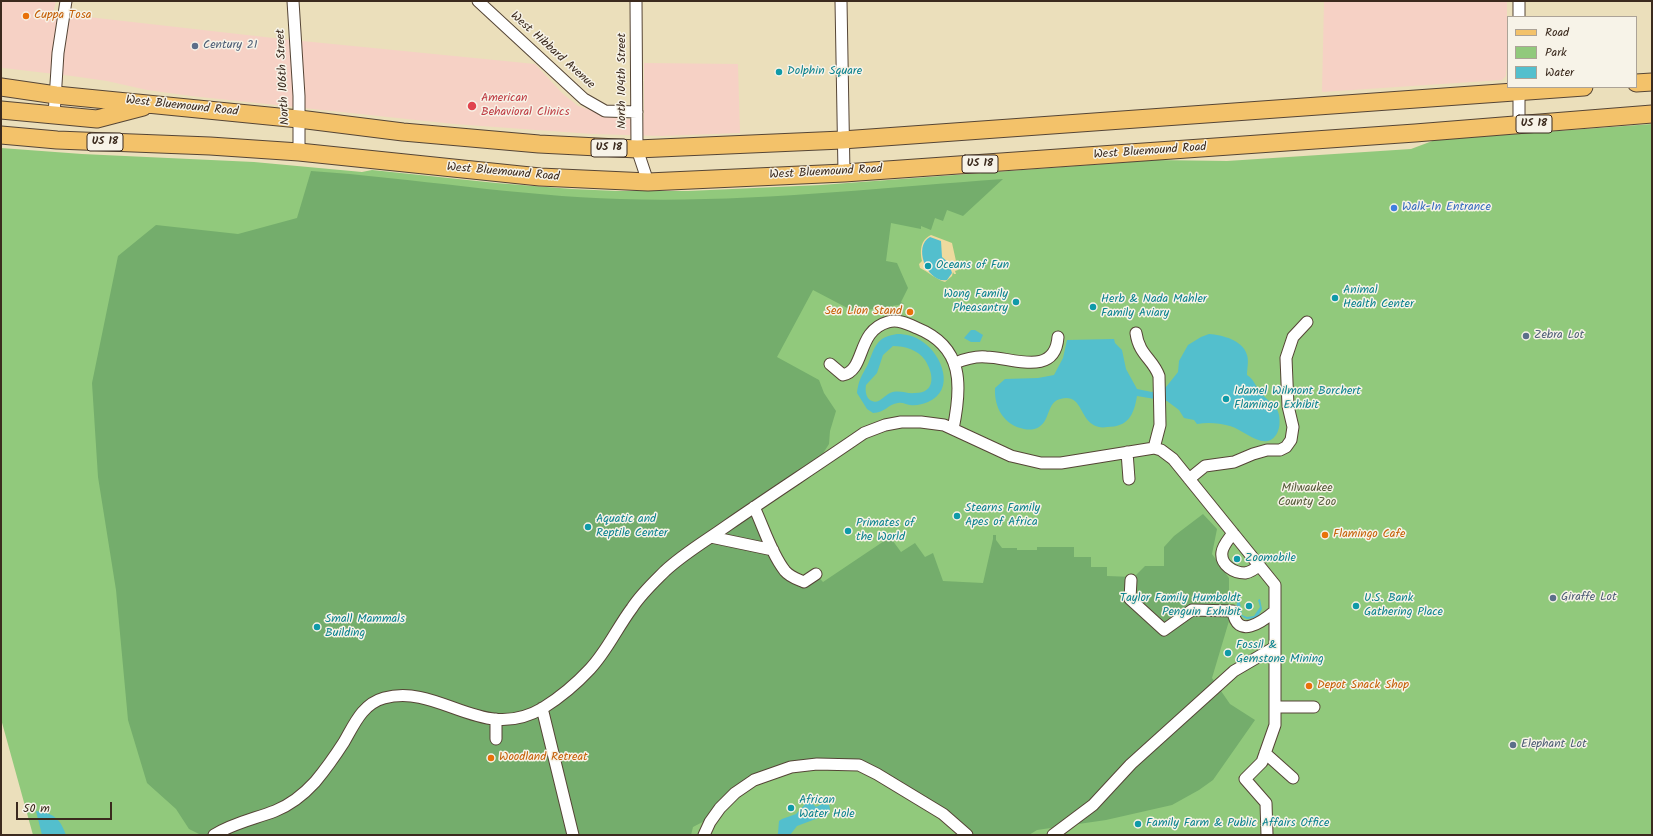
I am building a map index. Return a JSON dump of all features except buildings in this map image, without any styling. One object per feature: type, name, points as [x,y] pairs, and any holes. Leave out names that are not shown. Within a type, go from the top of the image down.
[{"type":"main road","points":[[1637,83],[1652,82]]},
{"type":"main road","name":"West Bluemound Road","points":[[1,88],[56,95],[299,119],[403,132],[539,144],[637,149],[842,140],[1562,88]]},
{"type":"main road","points":[[1,110],[97,119],[154,104]]},
{"type":"main road","name":"West Bluemound Road","points":[[1,135],[57,140],[210,146],[299,152],[540,177],[648,182],[844,173],[1415,134],[1652,114]]},
{"type":"street","points":[[54,115],[58,53],[66,1]]},
{"type":"street","name":"North 106th Street","points":[[293,1],[299,96],[299,152]]},
{"type":"street","name":"West Hibbard Avenue","points":[[478,1],[584,99],[605,111],[637,112]]},
{"type":"street","name":"North 104th Street","points":[[636,1],[637,149],[648,182]]},
{"type":"street","points":[[841,1],[842,140],[844,173]]},
{"type":"street","points":[[1519,1],[1519,16]]},
{"type":"street","points":[[1519,90],[1519,125]]},
{"type":"street","points":[[830,364],[843,375],[849,374],[854,370],[865,342],[872,331],[888,322],[897,321],[923,330],[938,339],[948,349],[955,363],[959,386],[958,405],[953,429]]},
{"type":"street","points":[[1190,479],[1205,466],[1234,462],[1253,454],[1267,450],[1280,450],[1286,447],[1291,440],[1293,427],[1288,406],[1286,358],[1292,337],[1307,322]]},
{"type":"street","points":[[1136,333],[1140,348],[1157,371],[1159,383],[1160,425],[1154,448]]},
{"type":"street","points":[[955,363],[976,357],[1020,362],[1039,362],[1052,355],[1056,350],[1058,338]]},
{"type":"street","points":[[214,835],[224,829],[276,810],[297,799],[315,782],[344,743],[355,721],[369,706],[384,698],[417,696],[480,718],[501,720],[526,716],[542,708],[564,693],[590,669],[612,639],[631,608],[649,586],[667,569],[754,507],[864,433],[885,425],[901,422],[922,422],[944,425],[1011,456],[1041,463],[1061,463],[1154,448],[1161,450],[1173,458],[1275,585],[1275,725],[1262,762],[1245,779],[1266,803],[1267,835]]},
{"type":"street","points":[[1127,452],[1129,479]]},
{"type":"street","points":[[754,507],[773,550],[786,572],[794,579],[804,582],[816,574]]},
{"type":"street","points":[[1233,533],[1226,543],[1222,553],[1223,561],[1228,568],[1246,573],[1259,565]]},
{"type":"street","points":[[711,537],[773,550]]},
{"type":"street","points":[[1130,580],[1130,599],[1164,630],[1192,610],[1233,611],[1234,618],[1238,623],[1247,627],[1257,625],[1275,611]]},
{"type":"street","points":[[1053,835],[1092,805],[1132,764],[1234,671],[1275,646]]},
{"type":"street","points":[[1275,707],[1314,707]]},
{"type":"street","points":[[542,708],[573,835]]},
{"type":"street","points":[[496,719],[496,739]]},
{"type":"street","points":[[1265,753],[1293,778]]},
{"type":"street","points":[[704,835],[710,822],[720,808],[735,793],[754,780],[791,767],[818,764],[840,764],[859,765],[877,774],[943,814],[967,835]]},
{"type":"shaded area","points":[[1,1],[56,1],[53,13],[282,39],[535,64],[562,93],[578,106],[615,118],[644,120],[644,63],[738,64],[740,133],[662,136],[592,134],[454,124],[191,96],[147,90],[107,81],[3,68],[1,67]]},
{"type":"shaded area","points":[[1324,1],[1507,1],[1506,76],[1502,80],[1322,92]]},
{"type":"green space","name":"Milwaukee County Zoo","points":[[1652,124],[1652,835],[33,835],[1,719],[1,148],[82,154],[254,162],[362,172],[372,170],[496,183],[572,189],[617,191],[688,191],[821,185],[1156,160],[1227,161],[1411,149],[1435,140]]},
{"type":"green space","points":[[311,171],[504,191],[581,197],[667,200],[812,194],[1003,179],[963,216],[947,210],[943,221],[935,218],[931,230],[921,226],[921,229],[891,223],[886,261],[897,263],[908,288],[901,302],[904,304],[855,312],[813,290],[777,357],[819,380],[824,393],[836,411],[830,431],[829,444],[815,466],[755,507],[786,572],[804,581],[816,574],[823,582],[890,537],[901,552],[915,543],[925,557],[933,553],[943,581],[983,583],[993,535],[996,535],[996,540],[1002,548],[1037,550],[1037,547],[1074,547],[1074,557],[1091,557],[1091,567],[1107,567],[1107,576],[1134,577],[1145,566],[1164,566],[1164,547],[1174,536],[1203,514],[1217,529],[1212,554],[1229,578],[1229,621],[1212,678],[1230,704],[1255,720],[1213,780],[1199,790],[1172,805],[1106,820],[1037,830],[1029,835],[967,835],[877,774],[818,764],[747,787],[716,815],[693,827],[691,835],[201,835],[189,829],[176,809],[147,783],[128,720],[116,590],[98,477],[92,383],[118,256],[156,225],[238,234],[297,218]]},
{"type":"sand","points":[[931,235],[952,243],[958,270],[955,271],[956,274],[953,272],[952,276],[945,282],[920,268],[919,264],[922,261],[921,253],[923,243],[927,237]]},
{"type":"water","points":[[930,237],[941,241],[942,257],[949,263],[952,273],[947,280],[940,280],[934,276],[925,264],[922,256],[922,248]]},
{"type":"water","points":[[971,330],[975,330],[983,335],[980,342],[971,342],[964,338]]},
{"type":"water","points":[[1209,334],[1231,339],[1237,342],[1245,350],[1248,360],[1247,375],[1252,379],[1264,397],[1278,411],[1280,420],[1279,428],[1276,435],[1271,440],[1260,441],[1236,428],[1226,425],[1209,423],[1197,424],[1194,420],[1184,418],[1179,410],[1167,401],[1137,396],[1134,409],[1129,419],[1120,425],[1114,426],[1097,427],[1088,421],[1075,401],[1066,398],[1059,399],[1055,402],[1043,423],[1039,427],[1030,430],[1011,424],[998,409],[995,388],[1005,379],[1038,378],[1054,375],[1063,358],[1067,340],[1114,339],[1115,343],[1122,350],[1126,369],[1137,389],[1152,392],[1166,387],[1178,372],[1179,361],[1188,345]]},
{"type":"water","points":[[890,335],[907,335],[917,338],[923,342],[936,355],[943,372],[944,381],[942,389],[937,397],[928,402],[915,405],[898,403],[881,412],[873,413],[867,409],[857,393],[858,388],[861,377],[877,344],[880,340]],"holes":[[[893,346],[915,351],[925,360],[930,371],[930,386],[927,390],[922,392],[893,392],[879,401],[872,401],[866,394],[866,385],[877,373],[883,355]]]},
{"type":"water","points":[[1260,599],[1262,609],[1257,618],[1247,619],[1238,612],[1238,600],[1242,615],[1247,617],[1254,616],[1260,607],[1258,600]]},
{"type":"water","points":[[809,800],[816,807],[822,804],[829,805],[829,814],[797,826],[790,835],[777,835],[779,821],[796,814]]},
{"type":"water","points":[[36,811],[47,813],[55,817],[61,824],[66,835],[42,835]]},
{"type":"place","name":"Cuppa Tosa","points":[[26,16]]},
{"type":"place","name":"Century 21","points":[[195,46]]},
{"type":"place","name":"Dolphin Square","points":[[779,72]]},
{"type":"place","name":"American Behavioral Clinics","points":[[472,106]]},
{"type":"place","name":"Walk-In Entrance","points":[[1394,208]]},
{"type":"place","name":"Oceans of Fun","points":[[928,266]]},
{"type":"place","name":"Animal Health Center","points":[[1335,298]]},
{"type":"place","name":"Wong Family Pheasantry","points":[[1016,302]]},
{"type":"place","name":"Herb & Nada Mahler Family Aviary","points":[[1093,307]]},
{"type":"place","name":"Sea Lion Stand","points":[[910,312]]},
{"type":"place","name":"Zebra Lot","points":[[1526,336]]},
{"type":"place","name":"Idamel Wilmont Borchert Flamingo Exhibit","points":[[1226,399]]},
{"type":"place","name":"Stearns Family Apes of Africa","points":[[957,516]]},
{"type":"place","name":"Aquatic and Reptile Center","points":[[588,527]]},
{"type":"place","name":"Primates of the World","points":[[848,531]]},
{"type":"place","name":"Flamingo Cafe","points":[[1325,535]]},
{"type":"place","name":"Zoomobile","points":[[1237,559]]},
{"type":"place","name":"Giraffe Lot","points":[[1553,598]]},
{"type":"place","name":"Taylor Family Humboldt Penguin Exhibit","points":[[1249,606]]},
{"type":"place","name":"U.S. Bank Gathering Place","points":[[1356,606]]},
{"type":"place","name":"Small Mammals Building","points":[[317,627]]},
{"type":"place","name":"Fossil & Gemstone Mining","points":[[1228,653]]},
{"type":"place","name":"Depot Snack Shop","points":[[1309,686]]},
{"type":"place","name":"Elephant Lot","points":[[1513,745]]},
{"type":"place","name":"Woodland Retreat","points":[[491,758]]},
{"type":"place","name":"African Water Hole","points":[[791,808]]},
{"type":"place","name":"Family Farm & Public Affairs Office","points":[[1138,824]]}]
